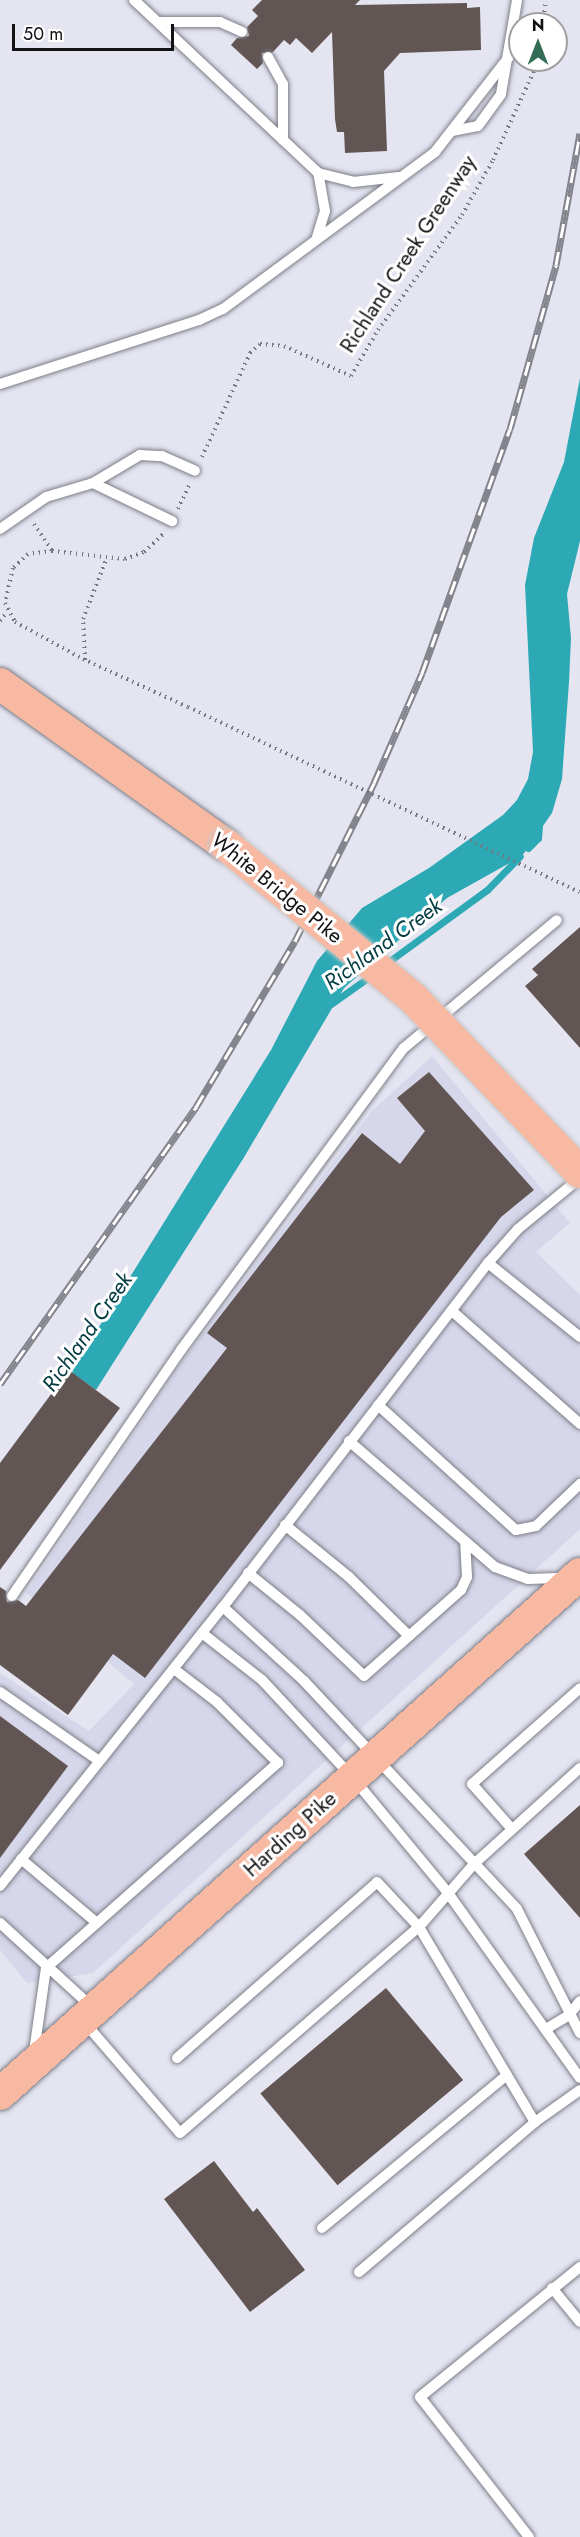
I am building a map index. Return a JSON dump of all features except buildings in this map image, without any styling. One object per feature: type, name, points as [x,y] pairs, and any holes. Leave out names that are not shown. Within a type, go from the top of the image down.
[{"type":"main road","name":"White Bridge Pike","points":[[0,684],[226,845],[413,998],[580,1172]]},
{"type":"main road","name":"Harding Pike","points":[[0,2094],[87,2013],[578,1576]]},
{"type":"lane","points":[[134,0],[318,172],[352,182],[400,177]]},
{"type":"lane","points":[[158,22],[220,22],[242,32]]},
{"type":"lane","points":[[268,57],[283,84],[283,140]]},
{"type":"lane","points":[[0,384],[211,315],[435,152],[508,58]]},
{"type":"lane","points":[[452,131],[471,130],[485,120],[501,94],[508,62]]},
{"type":"lane","points":[[315,239],[325,211],[318,172]]},
{"type":"lane","points":[[0,529],[46,496],[93,483],[141,455],[162,456],[195,471]]},
{"type":"lane","points":[[93,483],[172,521]]},
{"type":"lane","points":[[12,1596],[181,1350],[405,1048],[557,920]]},
{"type":"lane","points":[[0,1886],[223,1607],[488,1263],[518,1229],[580,1178]]},
{"type":"lane","points":[[488,1263],[580,1337]]},
{"type":"lane","points":[[452,1311],[580,1424]]},
{"type":"lane","points":[[378,1405],[516,1530],[536,1526],[580,1484]]},
{"type":"lane","points":[[349,1442],[419,1498],[495,1567],[517,1577],[578,1576]]},
{"type":"lane","points":[[285,1525],[349,1577],[409,1636]]},
{"type":"lane","points":[[248,1573],[300,1616],[364,1676],[461,1590],[467,1577],[465,1542]]},
{"type":"lane","points":[[223,1607],[296,1673],[377,1757],[529,1926],[568,2016],[580,2033]]},
{"type":"lane","points":[[202,1633],[262,1680],[353,1778],[448,1893],[580,2078]]},
{"type":"lane","points":[[29,2067],[39,2032],[46,1968],[278,1763],[217,1702],[174,1669]]},
{"type":"lane","points":[[512,1829],[472,1784],[580,1688]]},
{"type":"lane","points":[[0,1692],[99,1760]]},
{"type":"lane","points":[[0,1923],[87,2013],[180,2133],[419,1926],[474,1864],[580,1768]]},
{"type":"lane","points":[[21,1859],[97,1923]]},
{"type":"lane","points":[[177,2058],[377,1882],[419,1926],[536,2122]]},
{"type":"lane","points":[[546,2029],[568,2016],[580,2001]]},
{"type":"lane","points":[[322,2228],[507,2075]]},
{"type":"lane","points":[[359,2272],[536,2122],[580,2090]]},
{"type":"lane","points":[[530,2537],[420,2397],[580,2267]]},
{"type":"lane","points":[[552,2288],[580,2322]]},
{"type":"path","name":"Richland Creek Greenway","points":[[195,471],[250,353],[260,344],[284,346],[351,376],[385,320],[462,215],[493,160],[533,72]]},
{"type":"path","points":[[0,621],[7,612],[8,582],[20,560],[34,552],[52,551],[106,560],[125,560],[144,552],[172,521],[195,471]]},
{"type":"path","points":[[24,510],[52,551]]},
{"type":"path","points":[[86,660],[83,619],[106,560]]},
{"type":"path","points":[[7,612],[23,629],[86,660],[580,892]]},
{"type":"shaded area","points":[[432,1056],[570,1223],[536,1252],[580,1295],[580,1529],[93,1973],[27,1983],[0,1950],[0,1673],[89,1731],[134,1684],[26,1593],[183,1360],[372,1111]]},
{"type":"water","points":[[580,378],[580,541],[567,594],[571,638],[569,682],[562,779],[552,813],[522,856],[447,898],[344,988],[243,1159],[96,1390],[71,1372],[271,1050],[317,961],[362,908],[429,868],[503,815],[517,800],[528,779],[533,752],[525,585],[534,538],[564,462]]},
{"type":"waterway","name":"Richland Creek","points":[[528,848],[538,838],[539,827]]},
{"type":"waterway","name":"Richland Creek","points":[[384,965],[487,890],[520,856]]},
{"type":"waterway","name":"Richland Creek","points":[[331,1004],[373,974]]},
{"type":"railway","points":[[0,1384],[196,1107],[295,941],[374,783],[422,673],[510,429],[556,265],[580,133]]}]
